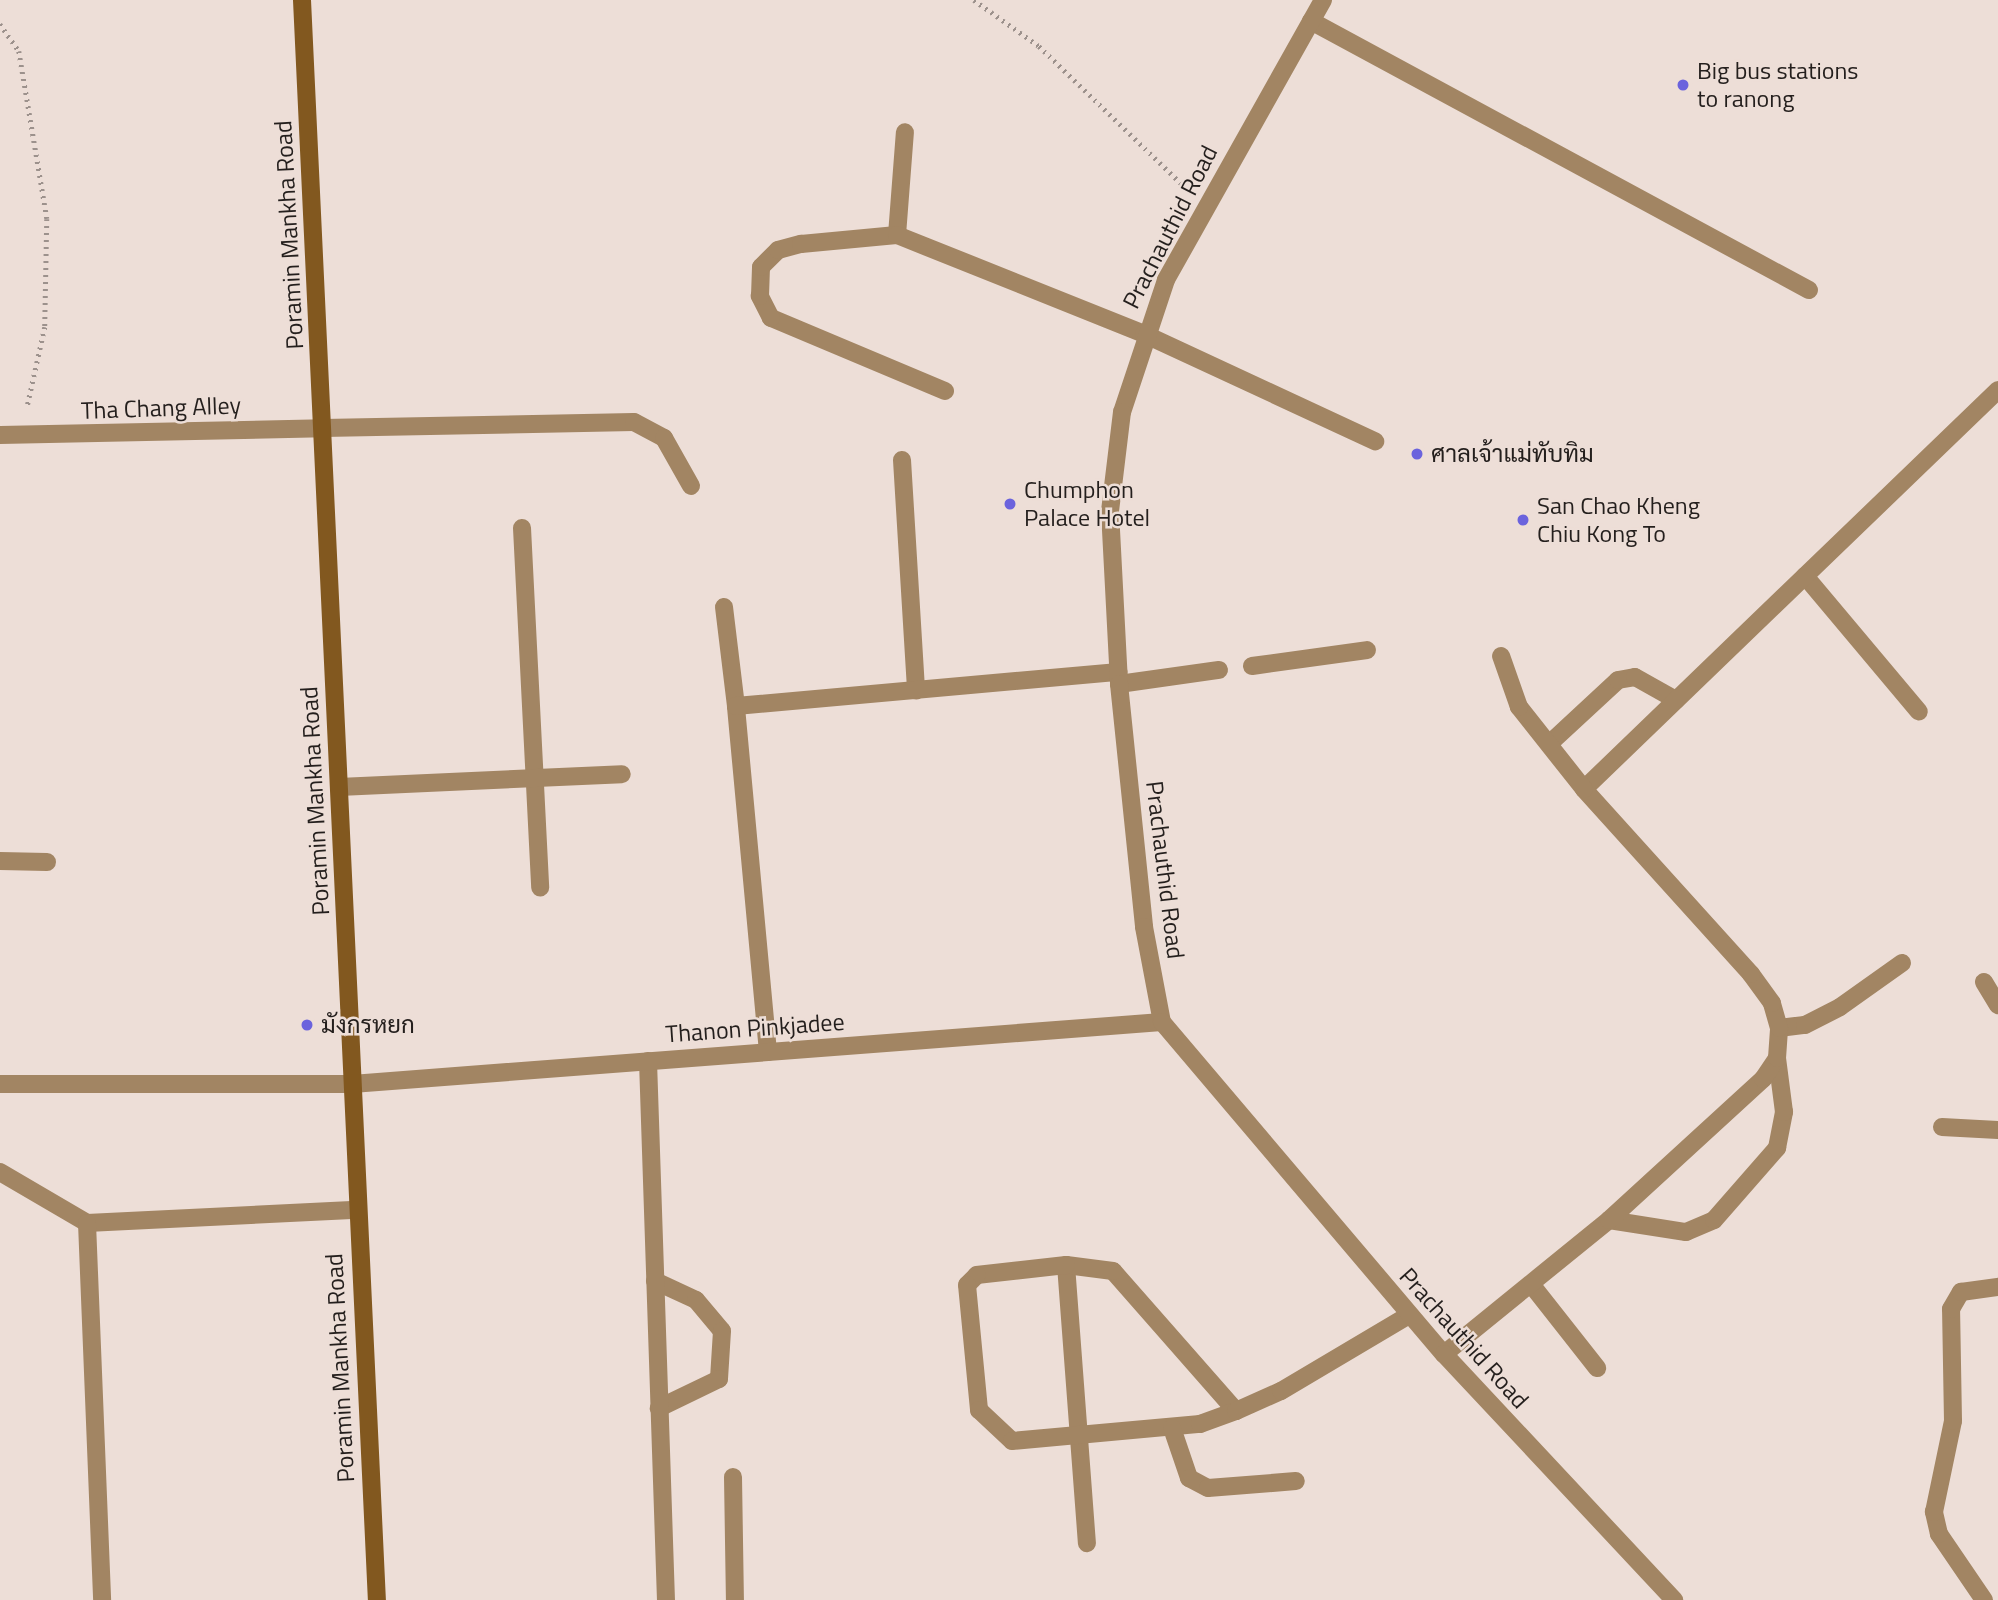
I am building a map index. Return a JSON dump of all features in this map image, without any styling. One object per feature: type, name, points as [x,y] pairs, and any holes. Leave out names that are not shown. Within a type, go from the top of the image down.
[{"type":"main road","name":"Poramin Mankha Road","points":[[302,0],[377,1600]]},
{"type":"street","name":"Prachauthid Road","points":[[1323,0],[1205,206],[1143,334],[1122,412],[1110,511],[1119,678],[1144,927],[1162,1022],[1409,1315],[1674,1600]]},
{"type":"street","points":[[1311,21],[1809,290]]},
{"type":"street","points":[[897,235],[905,132]]},
{"type":"street","points":[[945,391],[771,318],[760,296],[761,267],[778,250],[897,235],[1143,334],[1375,441]]},
{"type":"street","points":[[1584,789],[1998,390]]},
{"type":"street","name":"Tha Chang Alley","points":[[0,435],[634,422],[664,438],[691,486]]},
{"type":"street","points":[[902,460],[916,691]]},
{"type":"street","points":[[522,528],[540,888]]},
{"type":"street","points":[[1805,576],[1919,712]]},
{"type":"street","points":[[724,607],[736,706],[768,1052]]},
{"type":"street","points":[[1252,666],[1367,650]]},
{"type":"street","points":[[1501,656],[1519,707],[1584,789],[1751,974],[1772,1003],[1779,1028],[1777,1058],[1784,1112],[1777,1148],[1714,1220],[1686,1232],[1609,1220]]},
{"type":"street","points":[[736,706],[1219,670]]},
{"type":"street","points":[[1549,744],[1618,680],[1635,677],[1676,700]]},
{"type":"street","points":[[339,787],[622,774]]},
{"type":"street","points":[[0,861],[47,862]]},
{"type":"street","points":[[1779,1028],[1805,1025],[1840,1007],[1902,963]]},
{"type":"street","points":[[1984,982],[1998,1005]]},
{"type":"street","name":"Thanon Pinkjadee","points":[[0,1084],[352,1084],[1162,1022]]},
{"type":"street","points":[[1444,1354],[1609,1220],[1763,1079],[1777,1058]]},
{"type":"street","points":[[648,1061],[666,1600]]},
{"type":"street","points":[[1941,1127],[1998,1130]]},
{"type":"street","points":[[0,1172],[87,1223],[357,1210]]},
{"type":"street","points":[[87,1223],[102,1600]]},
{"type":"street","points":[[1236,1411],[1113,1271],[1066,1265],[977,1275],[967,1285],[979,1410],[990,1425],[1012,1441],[1077,1438],[1172,1428],[1236,1411],[1409,1315]]},
{"type":"street","points":[[1066,1265],[1077,1438],[1087,1542]]},
{"type":"street","points":[[655,1281],[696,1300],[722,1331],[719,1379],[659,1408]]},
{"type":"street","points":[[1531,1284],[1597,1368]]},
{"type":"street","points":[[1984,1600],[1939,1534],[1934,1512],[1953,1421],[1951,1309],[1961,1292],[1998,1287]]},
{"type":"street","points":[[1172,1428],[1189,1478],[1208,1488],[1296,1481]]},
{"type":"street","points":[[733,1476],[735,1600]]},
{"type":"path","points":[[974,0],[1039,46],[1205,206]]},
{"type":"path","points":[[0,24],[19,51],[47,219],[45,327],[21,436]]},
{"type":"place","name":"Big bus stations to ranong","points":[[1683,85]]},
{"type":"place","name":"ศาลเจ้าแม่ทับทิม","points":[[1417,454]]},
{"type":"place","name":"Chumphon Palace Hotel","points":[[1010,504]]},
{"type":"place","name":"San Chao Kheng Chiu Kong To","points":[[1523,520]]},
{"type":"place","name":"มังกรหยก","points":[[307,1025]]}]
